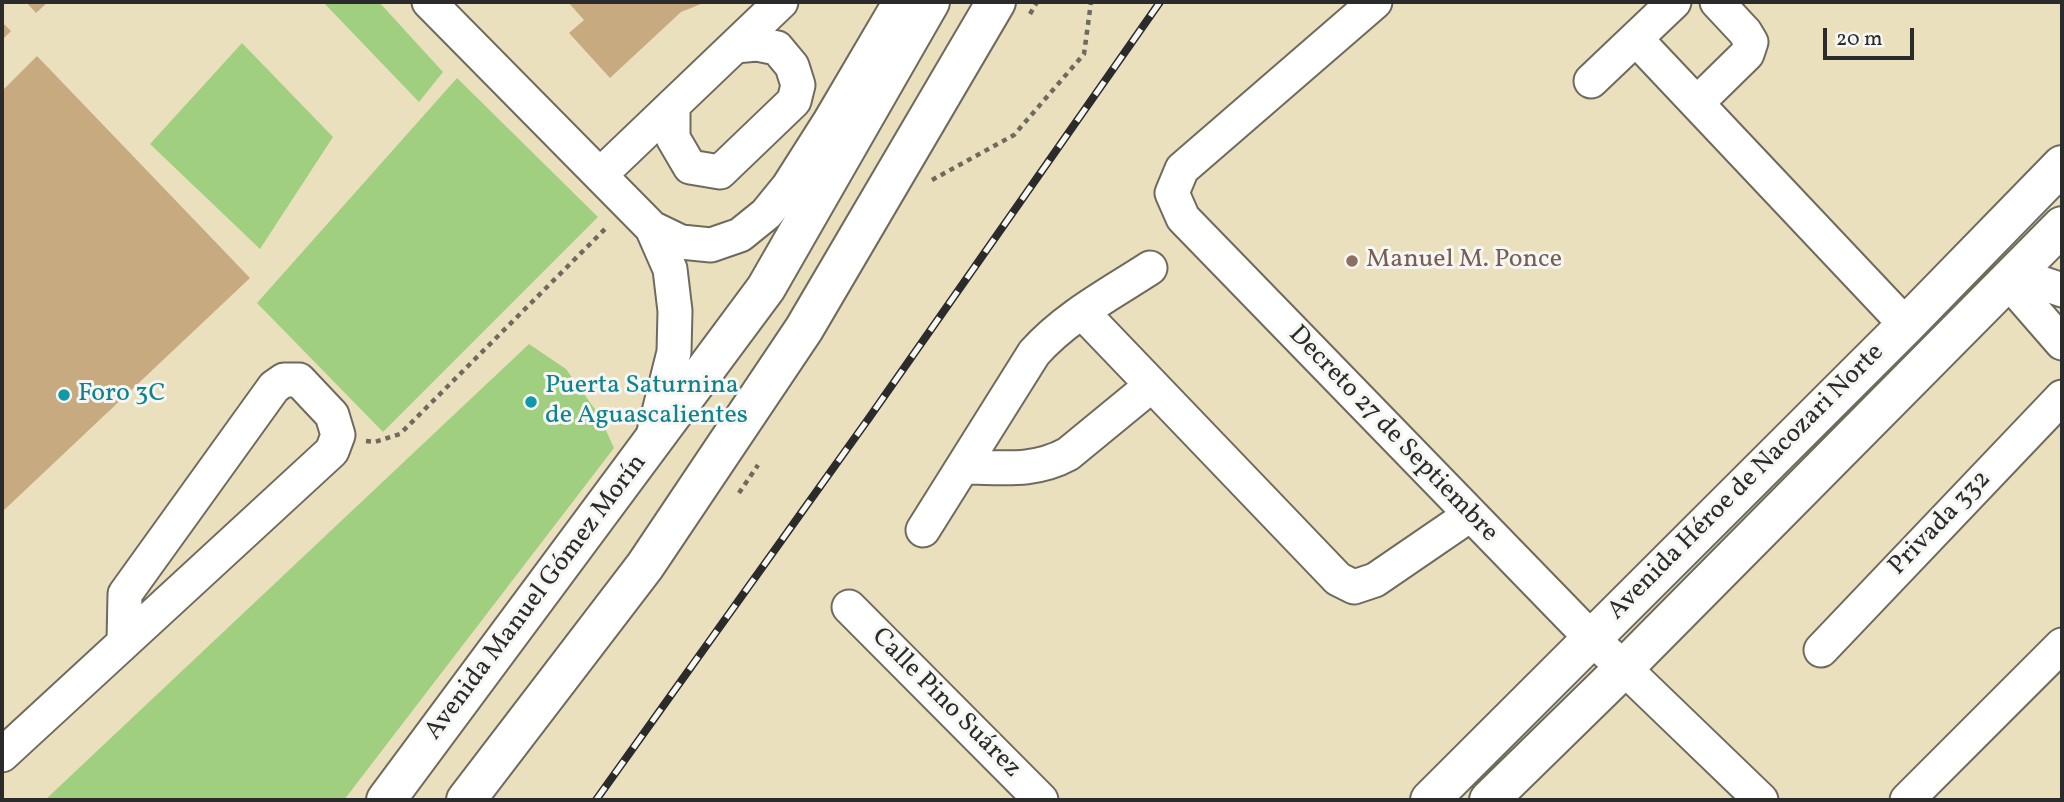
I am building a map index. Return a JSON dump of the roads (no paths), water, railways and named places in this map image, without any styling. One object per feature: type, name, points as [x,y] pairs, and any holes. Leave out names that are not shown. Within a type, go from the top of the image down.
[{"type":"main road","name":"Avenida Manuel Gómez Morín","points":[[386,800],[766,288],[930,2]]},
{"type":"main road","points":[[466,800],[645,566],[804,329],[996,2]]},
{"type":"main road","name":"Avenida Héroe de Nacozari Norte","points":[[1430,800],[1906,325],[2062,165]]},
{"type":"main road","name":"Avenida Héroe de Nacozari Norte","points":[[1489,800],[1624,668],[2062,226]]},
{"type":"street","points":[[600,175],[781,2]]},
{"type":"street","points":[[434,4],[652,228],[681,242],[711,245],[740,235],[766,214],[788,187],[901,2]]},
{"type":"street","name":"Decreto 27 de Septiembre","points":[[1374,2],[1182,169],[1172,192],[1183,218],[1591,638],[1761,800]]},
{"type":"street","points":[[1591,81],[1674,2]]},
{"type":"street","points":[[1697,103],[1747,54],[1751,43],[1745,32],[1717,2]]},
{"type":"street","points":[[1636,39],[1906,325]]},
{"type":"street","points":[[673,105],[673,138],[690,167],[720,172],[794,101],[798,85],[792,66],[777,48],[757,44],[735,46]]},
{"type":"street","points":[[651,445],[674,352],[675,310],[670,270],[652,228]]},
{"type":"street","points":[[923,530],[1034,353],[1051,334],[1150,268]]},
{"type":"street","points":[[2012,278],[2062,290]]},
{"type":"street","points":[[2012,278],[2062,343]]},
{"type":"street","points":[[1082,312],[1338,579],[1354,587],[1375,580],[1470,515]]},
{"type":"street","points":[[2,755],[332,451],[338,435],[332,415],[299,380],[284,380],[274,387],[125,594],[124,641]]},
{"type":"street","points":[[962,467],[1032,467],[1053,462],[1068,454],[1152,385]]},
{"type":"street","name":"Privada 332","points":[[1821,650],[2062,397]]},
{"type":"street","name":"Calle Pino Suárez","points":[[849,607],[1041,800]]},
{"type":"street","points":[[1907,800],[2057,662]]},
{"type":"railway","points":[[596,800],[869,418],[1160,2]]},
{"type":"place","name":"Manuel M. Ponce","points":[[1352,261]]},
{"type":"place","name":"Foro 3C","points":[[64,395]]},
{"type":"place","name":"Puerta Saturnina de Aguascalientes","points":[[531,402]]}]
